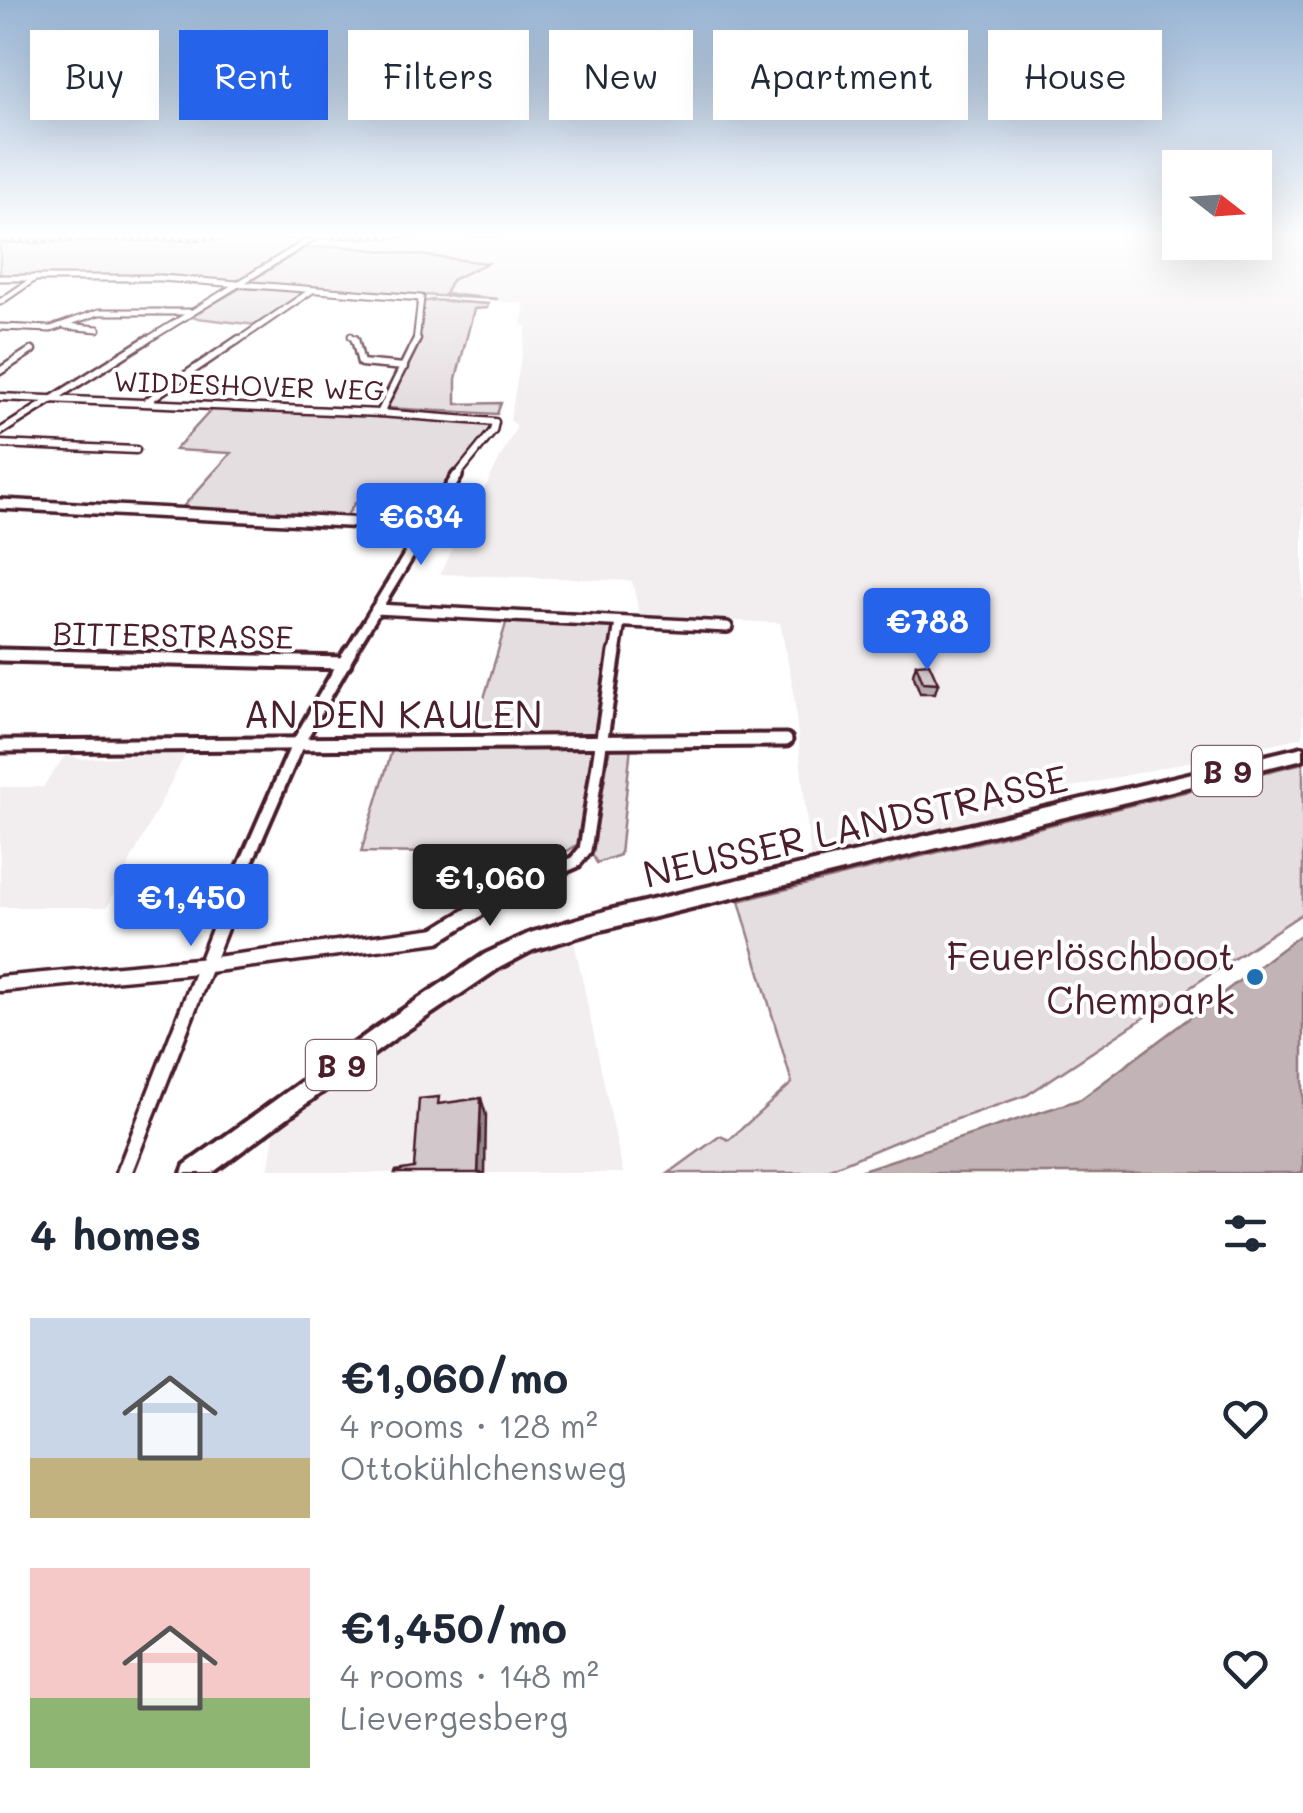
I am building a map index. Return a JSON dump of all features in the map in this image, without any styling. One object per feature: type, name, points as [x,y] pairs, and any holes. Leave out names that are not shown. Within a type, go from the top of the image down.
[{"type":"main road","name":"NEUSSER LANDSTRASSE","points":[[193,1173],[432,1000],[530,942],[1303,753]]},
{"type":"street","points":[[0,432],[230,290]]},
{"type":"street","points":[[296,290],[421,298],[417,340],[380,413]]},
{"type":"street","points":[[144,404],[311,291]]},
{"type":"street","points":[[63,326],[99,312],[193,312]]},
{"type":"street","points":[[0,327],[98,329]]},
{"type":"street","points":[[351,336],[356,340],[361,363],[404,367]]},
{"type":"street","points":[[0,371],[32,350]]},
{"type":"street","name":"WIDDESHOVER WEG","points":[[0,397],[380,413],[495,422],[493,431],[423,526]]},
{"type":"street","points":[[0,444],[136,450]]},
{"type":"street","points":[[0,504],[423,526],[298,743],[228,904],[208,965],[124,1173]]},
{"type":"street","points":[[376,609],[726,628]]},
{"type":"street","points":[[0,984],[208,965],[437,935],[505,894],[582,856],[620,622]]},
{"type":"street","name":"BITTERSTRASSE","points":[[0,655],[345,663]]},
{"type":"street","name":"AN DEN KAULEN","points":[[0,746],[786,740]]},
{"type":"shaded area","points":[[238,290],[303,293],[256,325],[189,317]]},
{"type":"shaded area","points":[[317,290],[447,290],[445,294],[498,299]]},
{"type":"shaded area","points":[[447,290],[1303,290],[1303,737],[1013,800],[1006,815],[997,818],[811,863],[793,687],[780,623],[640,616],[632,581],[440,574],[517,426],[510,420],[527,326],[521,325],[525,304],[445,294]]},
{"type":"shaded area","points":[[423,302],[488,304],[487,308],[474,309],[456,379],[456,404],[501,403],[497,414],[386,408],[416,347]]},
{"type":"shaded area","points":[[213,408],[482,421],[489,425],[489,432],[427,509],[355,503],[345,518],[181,509],[231,453],[175,450]]},
{"type":"shaded area","points":[[507,620],[615,624],[599,732],[593,736],[473,736]]},
{"type":"shaded area","points":[[631,745],[620,855],[597,863],[592,854],[610,747]]},
{"type":"shaded area","points":[[589,746],[597,754],[580,843],[513,885],[516,854],[361,852],[393,747]]},
{"type":"shaded area","points":[[68,751],[78,759],[186,753],[107,907],[0,907],[0,787],[43,787]]},
{"type":"shaded area","points":[[1303,763],[1303,913],[1027,1095],[919,1132],[820,1173],[669,1173],[720,1136],[729,1140],[792,1083],[739,901]]},
{"type":"shaded area","points":[[1303,933],[1303,1173],[853,1173],[1081,1099]]},
{"type":"shaded area","points":[[573,936],[623,1173],[268,1173],[275,1126],[409,1026],[525,955]]},
{"type":"building","points":[[929,663],[938,683],[923,682],[916,664]]},
{"type":"building","points":[[439,1097],[438,1104],[481,1098],[478,1173],[395,1173],[414,1168],[419,1099]]},
{"type":"place","name":"Feuerlöschboot Chempark","points":[[1255,977]]}]
